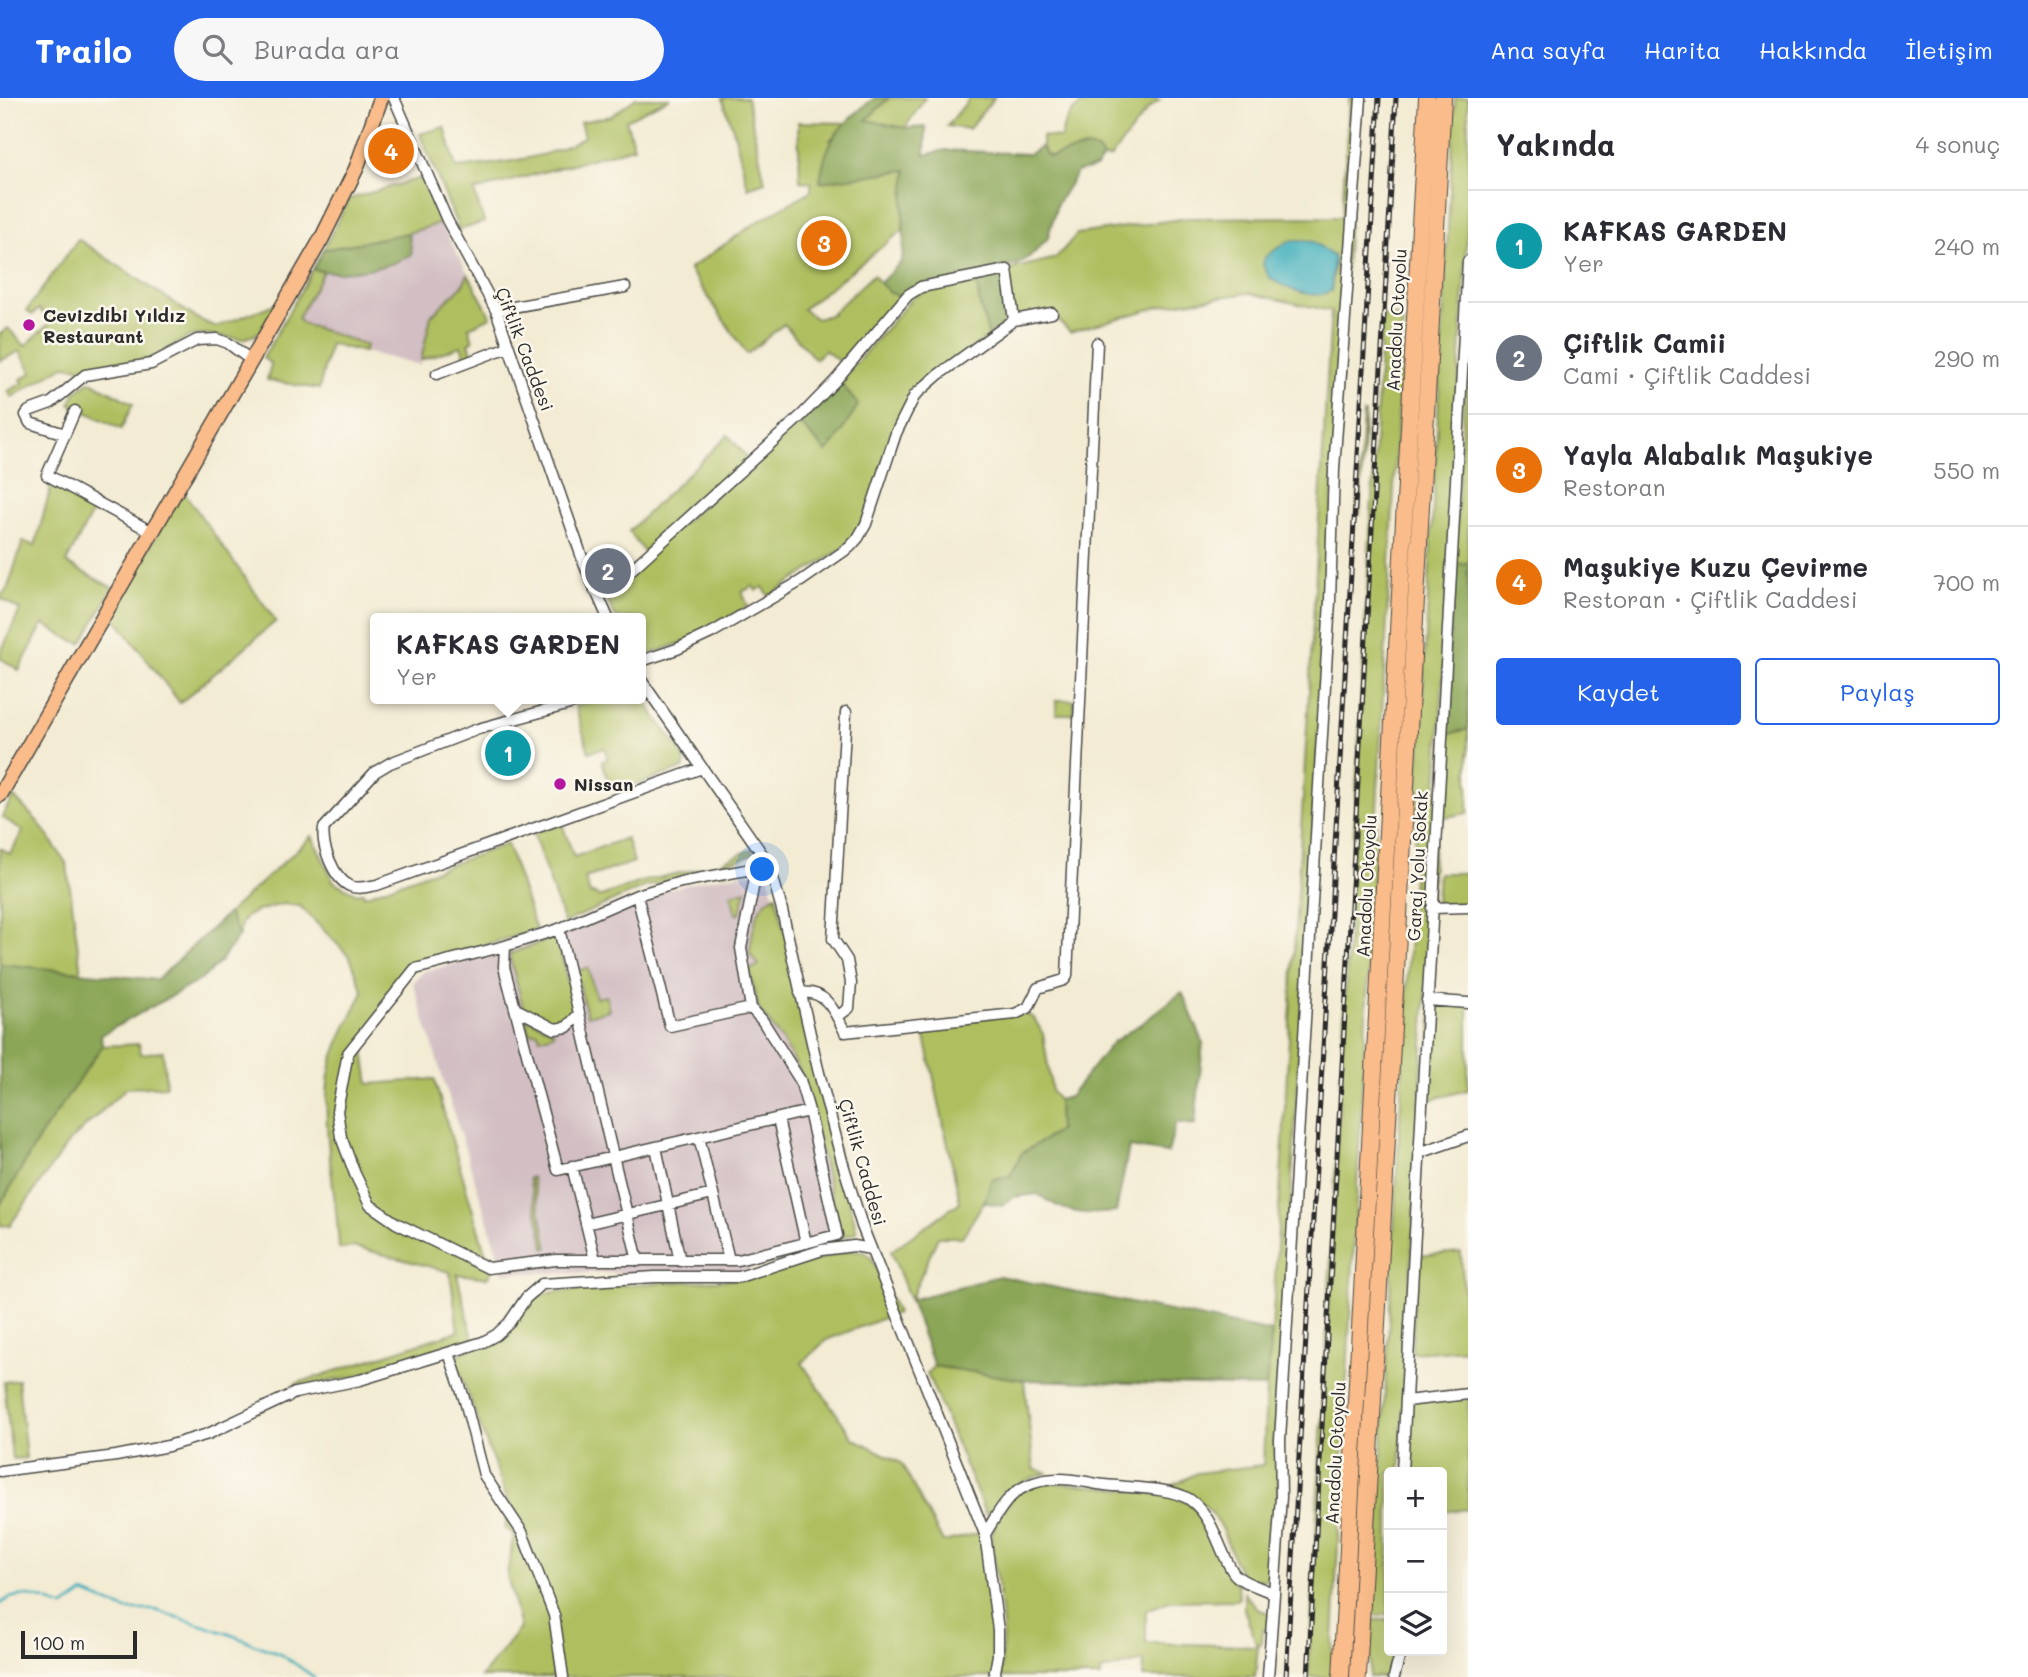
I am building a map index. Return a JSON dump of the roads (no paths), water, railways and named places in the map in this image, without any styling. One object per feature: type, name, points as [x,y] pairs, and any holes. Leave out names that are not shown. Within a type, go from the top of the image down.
[{"type":"highway","name":"Anadolu Otoyolu","points":[[1341,1677],[1427,98]]},
{"type":"highway","name":"Anadolu Otoyolu","points":[[1358,1677],[1443,98]]},
{"type":"main road","points":[[1,788],[252,361],[341,201],[368,138],[381,98]]},
{"type":"street","name":"Çiftlik Caddesi","points":[[394,98],[447,220],[496,310],[602,613]]},
{"type":"street","points":[[1268,1677],[1281,1497],[1280,1440],[1330,601],[1334,470],[1361,98]]},
{"type":"street","name":"Garaj Yolu Sokak","points":[[1402,1467],[1468,261]]},
{"type":"street","points":[[595,591],[621,579],[802,415],[914,290],[1007,270],[1014,320]]},
{"type":"street","points":[[496,310],[625,287]]},
{"type":"street","points":[[646,659],[677,649],[713,632],[801,581],[855,542],[866,524],[902,417],[915,395],[1014,320],[1052,313]]},
{"type":"street","points":[[65,434],[30,423],[26,415],[29,411],[51,403],[85,376],[151,364],[191,342],[204,339],[228,343],[252,361]]},
{"type":"street","points":[[800,993],[810,991],[826,999],[845,1032],[1015,1014],[1028,1009],[1038,988],[1064,980],[1067,976],[1097,343]]},
{"type":"street","points":[[438,374],[508,347]]},
{"type":"street","points":[[75,411],[47,475],[152,531]]},
{"type":"street","name":"Çiftlik Caddesi","points":[[646,689],[770,869],[842,1161],[871,1249],[985,1534],[998,1630],[998,1655],[994,1677]]},
{"type":"street","points":[[570,704],[459,735],[390,762],[375,772],[324,828],[322,836],[326,855],[341,878],[353,887],[377,885],[702,768]]},
{"type":"street","points":[[837,1017],[849,1008],[851,983],[847,960],[833,939],[846,712]]},
{"type":"street","points":[[757,868],[741,948],[751,1008],[762,1020],[800,1080],[836,1234],[729,1261],[556,1260],[488,1268],[396,1223],[370,1205],[341,1137],[337,1111],[348,1053],[415,969],[559,929],[637,895],[681,882],[757,868],[770,869]]},
{"type":"street","points":[[637,895],[670,1026],[751,1008]]},
{"type":"street","points":[[1433,908],[1468,907]]},
{"type":"street","points":[[559,929],[638,1261]]},
{"type":"street","points":[[505,946],[504,967],[558,1170],[809,1111]]},
{"type":"street","points":[[1427,1000],[1468,1003]]},
{"type":"street","points":[[516,1009],[561,1029],[567,1027],[579,1014]]},
{"type":"street","points":[[778,1119],[806,1242]]},
{"type":"street","points":[[1419,1153],[1468,1136]]},
{"type":"street","points":[[699,1137],[729,1261]]},
{"type":"street","points":[[656,1147],[680,1261]]},
{"type":"street","points":[[572,1166],[595,1260]]},
{"type":"street","points":[[586,1224],[713,1194]]},
{"type":"street","points":[[0,1471],[116,1456],[168,1446],[208,1434],[295,1393],[360,1380],[483,1342],[509,1323],[526,1298],[542,1284],[654,1277],[739,1277],[822,1251],[855,1246],[871,1249]]},
{"type":"street","points":[[449,1353],[484,1475],[522,1532],[554,1615],[563,1677]]},
{"type":"street","points":[[1406,1401],[1468,1394]]},
{"type":"street","points":[[985,1534],[1010,1496],[1024,1486],[1040,1481],[1078,1480],[1174,1493],[1189,1500],[1202,1513],[1218,1536],[1233,1573],[1243,1582],[1260,1586],[1274,1594]]},
{"type":"street","points":[[1394,1677],[1400,1656]]},
{"type":"water","points":[[1287,242],[1314,242],[1334,257],[1331,291],[1308,294],[1290,289],[1269,277],[1263,265],[1265,257]]},
{"type":"waterway","points":[[0,1604],[15,1596],[31,1596],[64,1607],[84,1593],[126,1610],[155,1610],[229,1634],[284,1656],[314,1677]]},
{"type":"railway","points":[[1286,1677],[1379,98]]},
{"type":"railway","points":[[1308,1677],[1396,98]]},
{"type":"place","name":"Maşukiye Kuzu Çevirme","points":[[391,151]]},
{"type":"place","name":"Yayla Alabalık Maşukiye","points":[[824,243]]},
{"type":"place","name":"Cevizdibi Yıldız Restaurant","points":[[29,325]]},
{"type":"place","name":"Çiftlik Camii","points":[[608,571]]},
{"type":"place","name":"KAFKAS GARDEN","points":[[508,753]]},
{"type":"place","name":"Nissan","points":[[560,784]]}]
